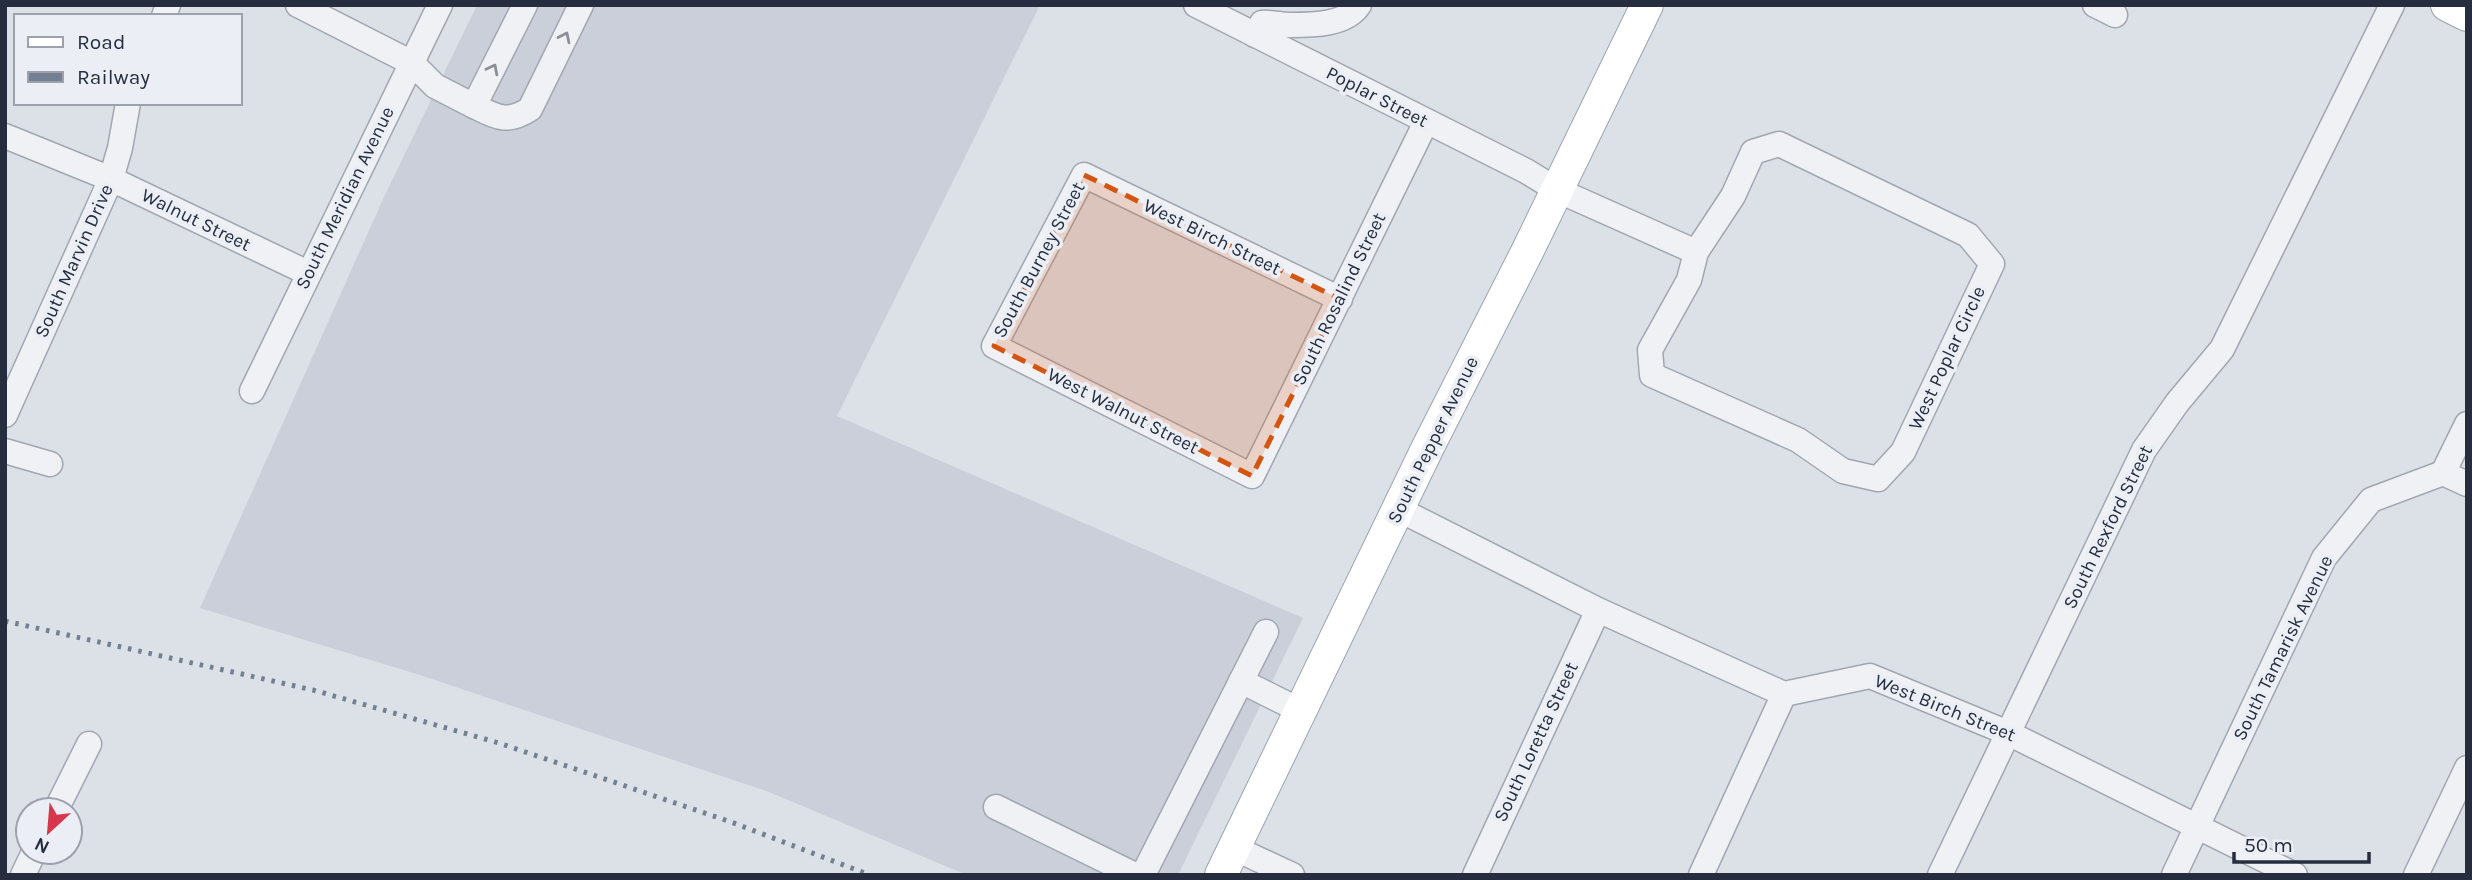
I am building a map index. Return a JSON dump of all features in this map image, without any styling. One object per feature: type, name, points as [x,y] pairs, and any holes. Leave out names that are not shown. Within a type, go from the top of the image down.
[{"type":"main road","name":"South Pepper Avenue","points":[[1227,862],[1647,5]]},
{"type":"main road","points":[[2447,5],[2467,15]]},
{"type":"street","points":[[298,5],[412,63],[435,86],[499,118],[516,118],[530,109],[580,5]]},
{"type":"street","name":"South Meridian Avenue","points":[[252,391],[440,5]]},
{"type":"street","points":[[474,106],[525,5]]},
{"type":"street","name":"Poplar Street","points":[[1196,5],[1526,171],[1557,190],[1696,252]]},
{"type":"street","points":[[1255,35],[1262,23],[1266,22],[1291,25],[1344,20],[1354,13],[1359,5]]},
{"type":"street","name":"South Rexford Street","points":[[1940,875],[2144,450],[2177,403],[2222,349],[2392,5]]},
{"type":"street","name":"South Marvin Drive","points":[[5,415],[111,179],[128,105]]},
{"type":"street","name":"South Rosalind Street","points":[[1251,476],[1426,122]]},
{"type":"street","name":"Walnut Street","points":[[5,136],[111,179],[308,273]]},
{"type":"street","name":"West Poplar Circle","points":[[1779,144],[1968,235],[1992,264],[1903,452],[1878,479],[1843,471],[1798,440],[1652,375],[1650,351],[1689,280],[1696,252],[1733,196],[1752,152],[1779,144]]},
{"type":"street","name":"West Birch Street","points":[[1084,175],[1340,299]]},
{"type":"street","name":"South Burney Street","points":[[994,346],[1084,175]]},
{"type":"street","name":"West Walnut Street","points":[[994,346],[1251,476]]},
{"type":"street","points":[[2467,425],[2443,472],[2467,484]]},
{"type":"street","points":[[5,451],[50,464]]},
{"type":"street","name":"South Tamarisk Avenue","points":[[2174,875],[2324,558],[2371,500],[2443,472]]},
{"type":"street","points":[[1398,509],[1598,610],[1784,694],[1701,875]]},
{"type":"street","name":"South Loretta Street","points":[[1475,875],[1598,610]]},
{"type":"street","points":[[1143,875],[1266,632]]},
{"type":"street","name":"West Birch Street","points":[[1784,694],[1870,676],[2008,733],[2295,875]]},
{"type":"street","points":[[1241,681],[1301,711]]},
{"type":"street","points":[[63,796],[89,744]]},
{"type":"street","points":[[2416,875],[2467,768]]},
{"type":"street","points":[[996,807],[1135,875]]},
{"type":"street","points":[[1227,862],[1292,875]]},
{"type":"highlighted area","points":[[1084,175],[1340,299],[1252,476],[994,346]]},
{"type":"shaded area","points":[[477,5],[1040,5],[837,416],[1303,618],[1178,875],[967,875],[769,792],[420,675],[200,608],[384,197]]},
{"type":"railway","points":[[5,621],[313,690],[499,743],[731,822],[870,875]]}]
